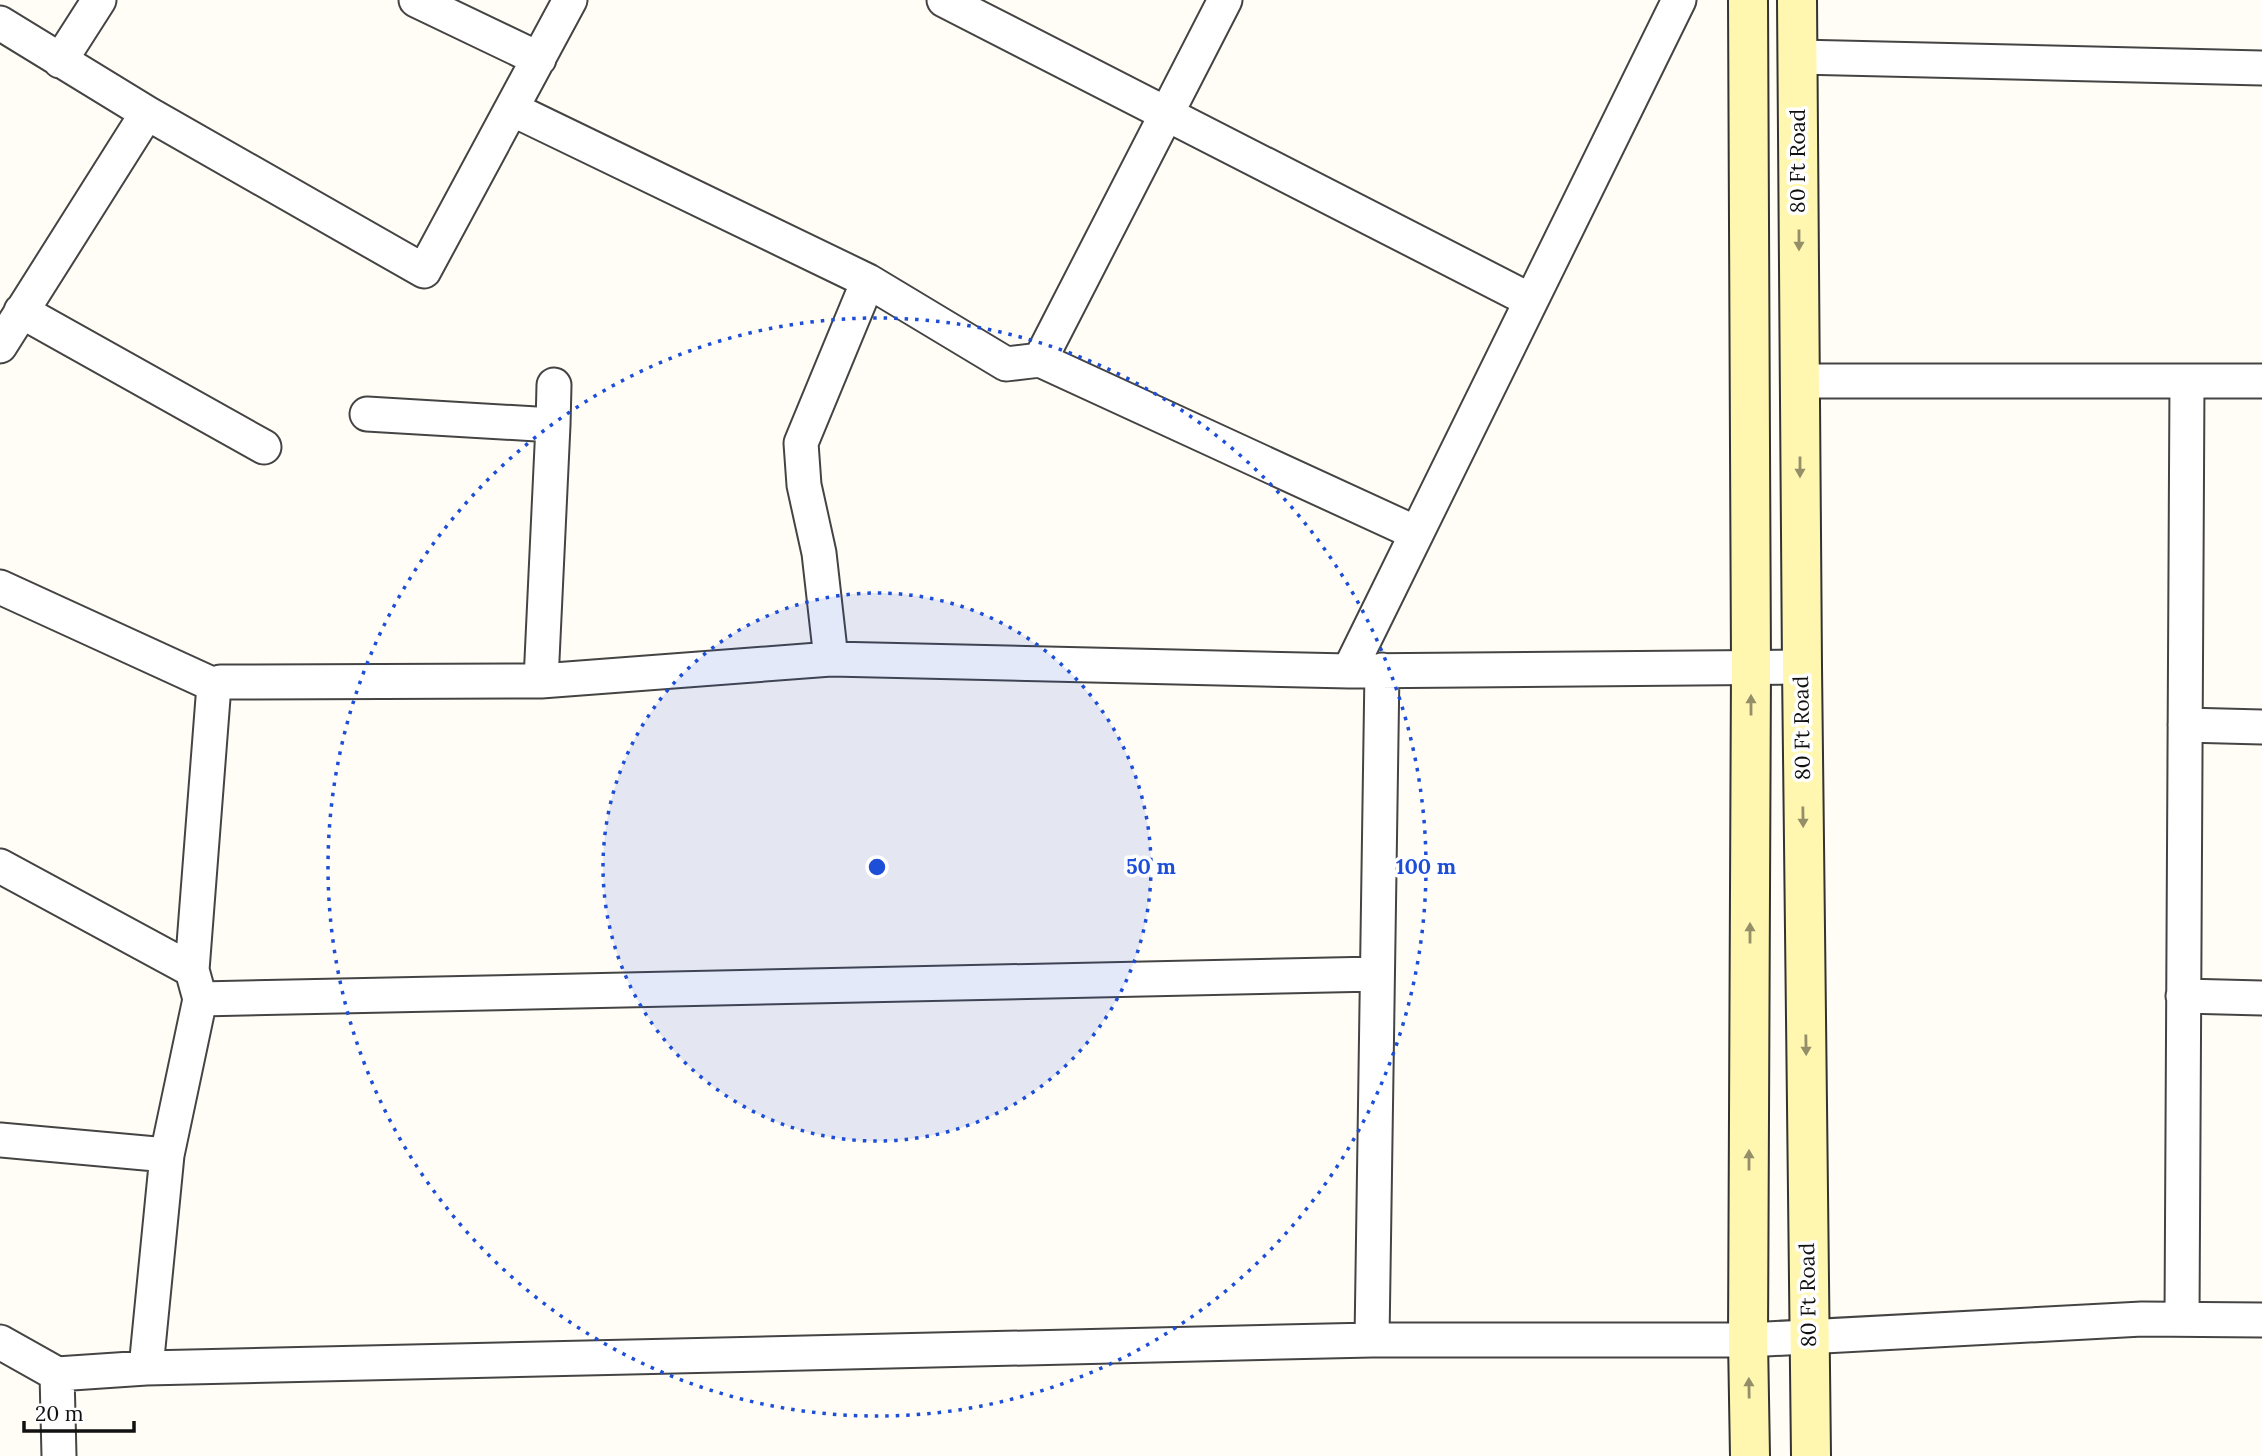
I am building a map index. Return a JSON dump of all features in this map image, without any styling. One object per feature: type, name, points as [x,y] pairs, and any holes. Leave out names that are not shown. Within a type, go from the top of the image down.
[{"type":"main road","points":[[1748,0],[1750,1456]]},
{"type":"main road","name":"80 Ft Road","points":[[1797,0],[1811,1456]]},
{"type":"street","points":[[60,61],[99,0]]},
{"type":"street","points":[[416,0],[539,59]]},
{"type":"street","points":[[0,23],[147,113],[424,271],[570,0]]},
{"type":"street","points":[[944,0],[1530,300]]},
{"type":"street","points":[[1040,360],[1225,0]]},
{"type":"street","points":[[1349,671],[1679,0]]},
{"type":"street","points":[[1798,57],[2262,68]]},
{"type":"street","points":[[512,109],[868,281],[1006,364],[1040,360],[1416,533]]},
{"type":"street","points":[[0,346],[147,113]]},
{"type":"street","points":[[831,659],[819,553],[804,485],[801,443],[868,281]]},
{"type":"street","points":[[21,311],[264,447]]},
{"type":"street","points":[[1800,381],[2262,381]]},
{"type":"street","points":[[2182,1319],[2187,381]]},
{"type":"street","points":[[541,681],[554,384]]},
{"type":"street","points":[[367,414],[552,425]]},
{"type":"street","points":[[0,587],[214,685]]},
{"type":"street","points":[[214,685],[220,681],[541,681],[831,659],[1349,671],[1802,667]]},
{"type":"street","points":[[1372,1340],[1382,670]]},
{"type":"street","points":[[146,1368],[167,1155],[196,985],[214,685]]},
{"type":"street","points":[[2185,725],[2262,727]]},
{"type":"street","points":[[0,866],[196,985],[1377,974]]},
{"type":"street","points":[[2183,996],[2262,998]]},
{"type":"street","points":[[0,1140],[167,1155]]},
{"type":"street","points":[[0,1342],[57,1374],[146,1368],[1372,1340],[1748,1340],[2142,1319],[2262,1320]]},
{"type":"street","points":[[57,1374],[60,1456]]}]
